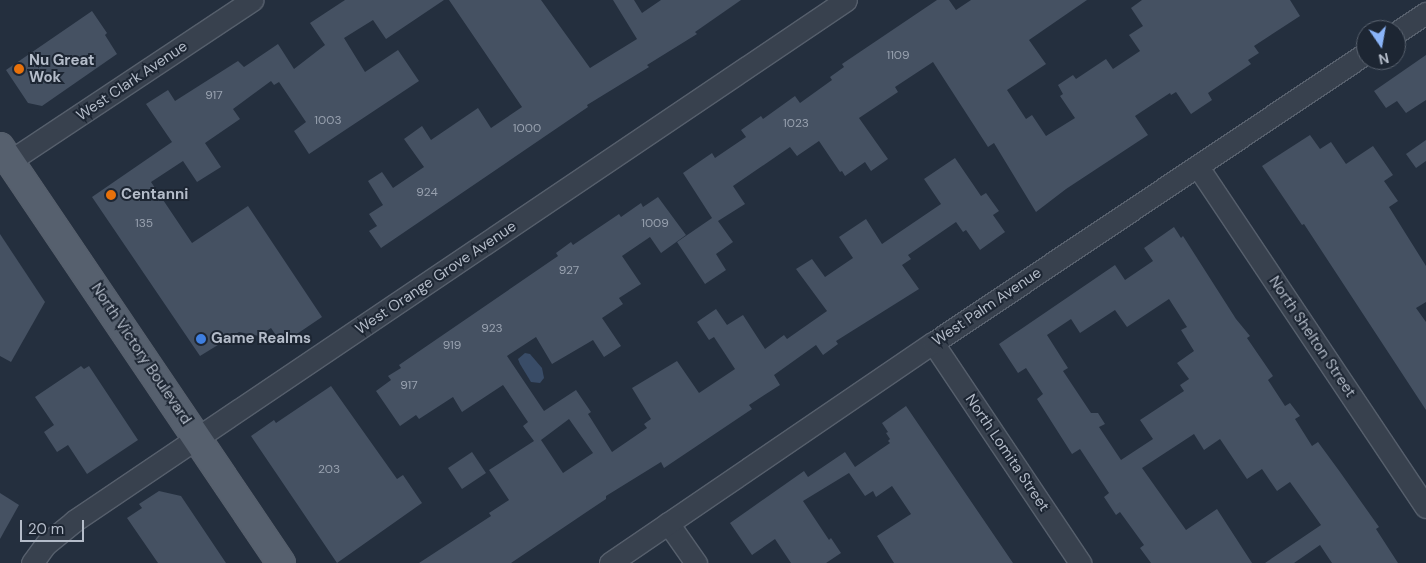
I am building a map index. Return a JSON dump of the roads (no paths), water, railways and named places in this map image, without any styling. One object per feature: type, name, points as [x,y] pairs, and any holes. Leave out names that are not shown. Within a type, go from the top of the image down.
[{"type":"main road","name":"North Victory Boulevard","points":[[5,154],[198,437],[281,563]]},
{"type":"street","name":"West Clark Avenue","points":[[5,154],[252,0]]},
{"type":"street","name":"West Orange Grove Avenue","points":[[32,563],[46,544],[74,520],[846,0]]},
{"type":"street","points":[[1406,26],[1426,13]]},
{"type":"street","name":"West Palm Avenue","points":[[610,563],[933,343],[1356,60]]},
{"type":"street","name":"North Shelton Street","points":[[1198,167],[1426,506]]},
{"type":"street","name":"North Lomita Street","points":[[933,343],[1080,563]]},
{"type":"street","points":[[668,523],[696,563]]},
{"type":"water","points":[[525,353],[530,354],[542,368],[544,378],[540,383],[531,382],[520,364],[518,359]]},
{"type":"place","name":"Nu Great Wok","points":[[19,69]]},
{"type":"place","name":"Centanni","points":[[111,195]]},
{"type":"place","name":"Game Realms","points":[[201,339]]}]
